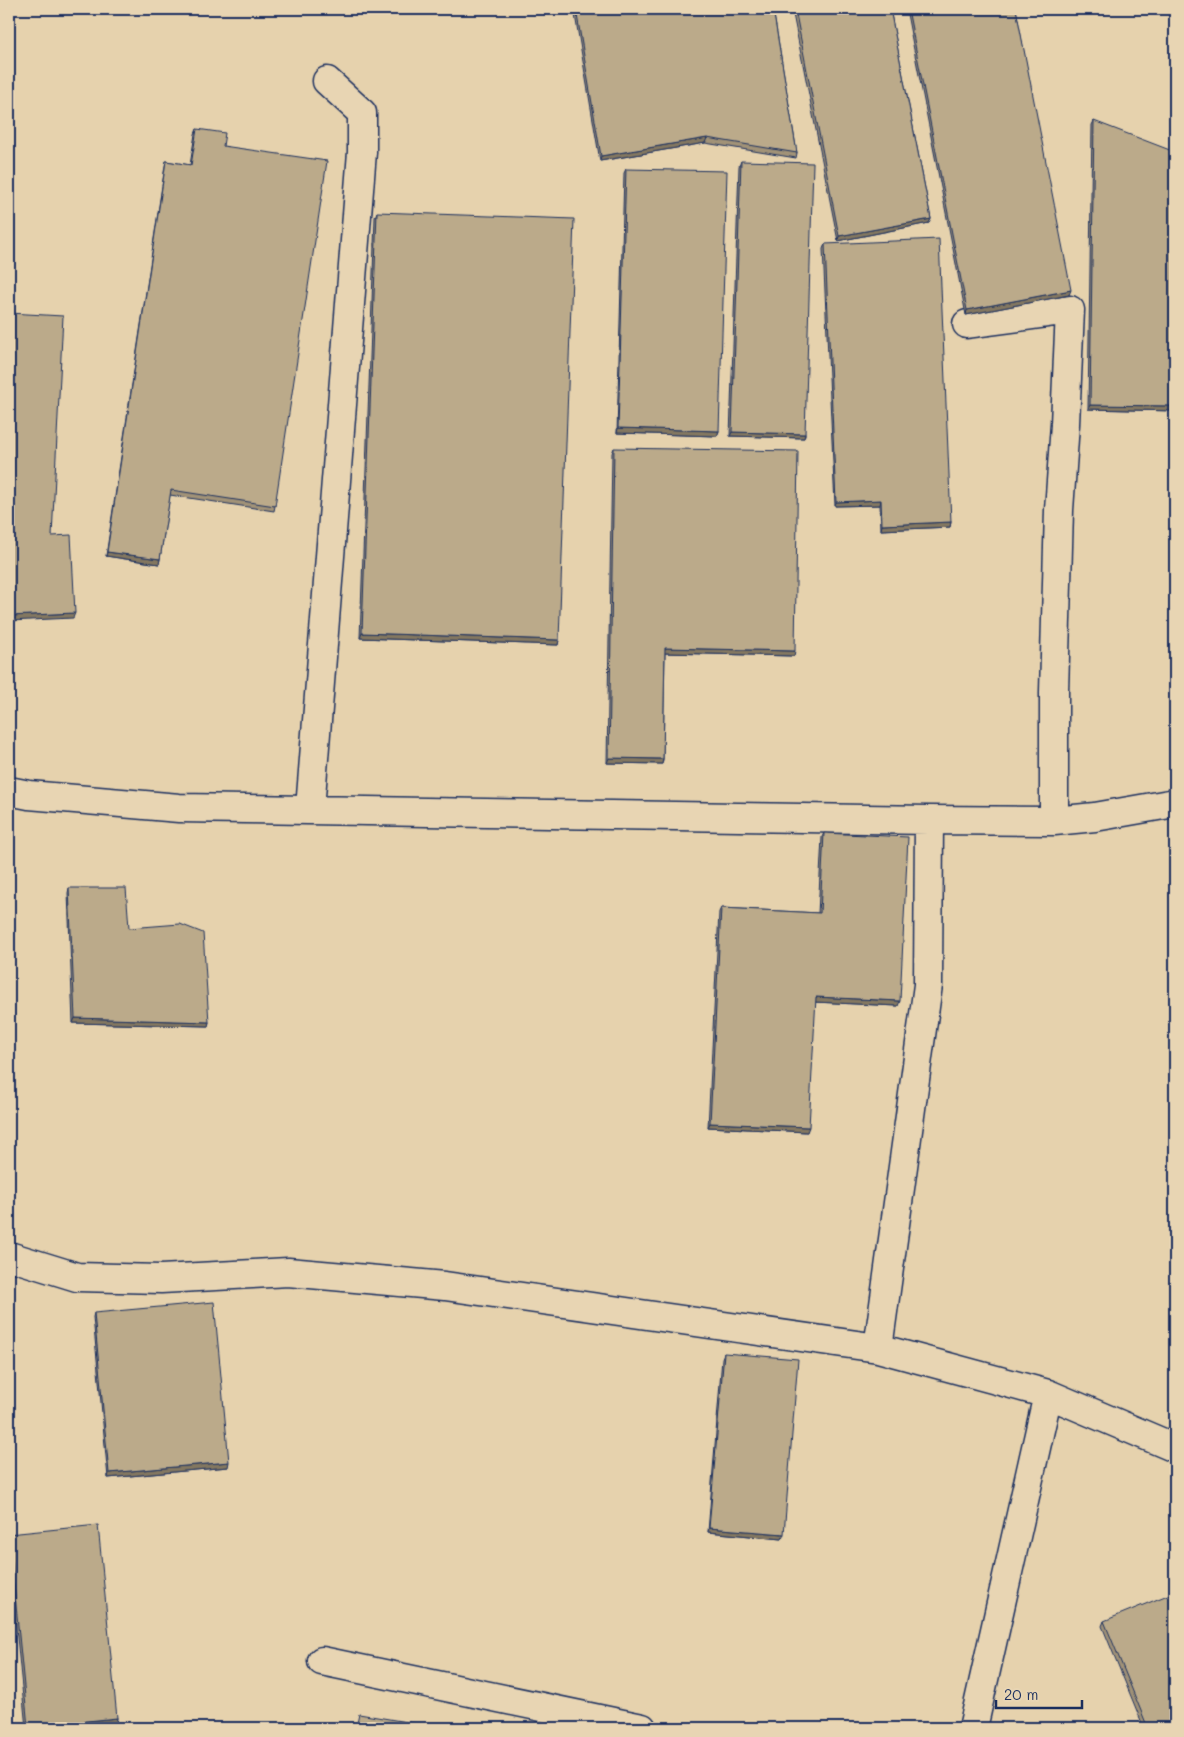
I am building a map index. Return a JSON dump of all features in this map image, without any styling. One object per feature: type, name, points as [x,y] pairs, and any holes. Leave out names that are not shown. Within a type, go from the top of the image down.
[{"type":"street","points":[[310,809],[362,152],[362,113],[327,81]]},
{"type":"street","points":[[967,324],[1070,310],[1059,510],[1054,692],[1054,821]]},
{"type":"street","points":[[9,791],[29,795],[179,808],[929,820],[1054,821],[1095,817],[1175,804]]},
{"type":"street","points":[[878,1348],[928,986],[929,820]]},
{"type":"street","points":[[9,1256],[77,1277],[161,1279],[288,1272],[445,1286],[878,1348],[1048,1394],[1175,1448]]},
{"type":"street","points":[[973,1728],[1048,1394]]},
{"type":"street","points":[[322,1660],[642,1728]]},
{"type":"building","points":[[576,9],[773,9],[797,153],[707,138],[601,156]]},
{"type":"building","points":[[795,9],[890,9],[931,219],[839,236]]},
{"type":"building","points":[[908,9],[1016,9],[1071,290],[967,310]]},
{"type":"building","points":[[1094,121],[1175,152],[1175,406],[1090,405]]},
{"type":"building","points":[[197,129],[225,133],[223,146],[327,161],[275,506],[171,490],[160,559],[107,552],[166,161],[191,165]]},
{"type":"building","points":[[741,161],[813,163],[805,434],[732,432]]},
{"type":"building","points":[[626,169],[727,171],[719,431],[618,428]]},
{"type":"building","points":[[377,212],[574,219],[559,640],[362,633]]},
{"type":"building","points":[[939,239],[951,522],[882,525],[881,500],[836,502],[825,244]]},
{"type":"building","points":[[9,313],[63,316],[52,536],[71,535],[75,613],[9,616]]},
{"type":"building","points":[[614,448],[798,451],[795,651],[665,648],[663,759],[609,758]]},
{"type":"building","points":[[824,833],[908,837],[900,1001],[816,997],[809,1127],[710,1123],[721,908],[820,913]]},
{"type":"building","points":[[69,888],[126,888],[129,928],[180,924],[203,933],[209,1022],[75,1018]]},
{"type":"building","points":[[214,1302],[229,1462],[109,1473],[94,1313]]},
{"type":"building","points":[[724,1353],[798,1359],[784,1534],[709,1528]]},
{"type":"building","points":[[98,1525],[117,1718],[28,1727],[9,1534]]},
{"type":"building","points":[[1175,1592],[1175,1728],[1148,1728],[1104,1621]]},
{"type":"building","points":[[359,1714],[443,1728],[356,1728]]}]
